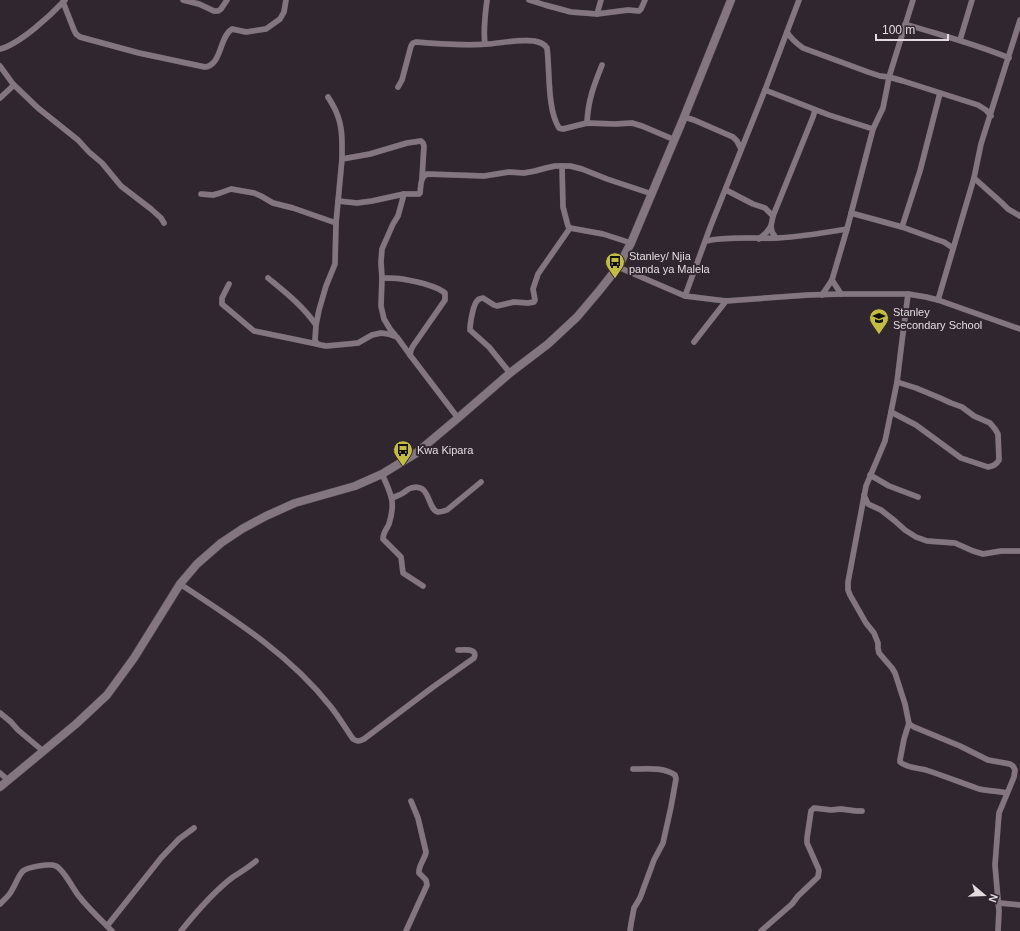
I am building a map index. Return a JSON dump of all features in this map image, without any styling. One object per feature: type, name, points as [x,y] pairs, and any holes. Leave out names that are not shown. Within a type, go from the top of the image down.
[{"type":"main road","points":[[0,786],[76,724],[110,692],[134,658],[180,584],[197,564],[221,543],[242,529],[266,516],[295,503],[355,486],[382,474],[415,454],[510,372],[548,344],[577,317],[618,267],[631,242],[675,140],[731,0]]},
{"type":"street","points":[[183,0],[199,4],[214,11],[221,9],[227,0]]},
{"type":"street","points":[[0,49],[12,44],[30,33],[64,1],[74,30],[80,37],[139,53],[208,67],[219,55],[221,46],[228,31],[232,29],[246,32],[266,29],[280,19],[284,12],[286,0]]},
{"type":"street","points":[[485,44],[485,13],[488,0]]},
{"type":"street","points":[[529,0],[545,6],[571,12],[597,14],[628,10],[639,11],[645,0]]},
{"type":"street","points":[[597,14],[601,0]]},
{"type":"street","points":[[685,296],[711,225],[726,190],[799,0]]},
{"type":"street","points":[[822,295],[832,280],[873,129],[882,108],[889,77],[913,0]]},
{"type":"street","points":[[960,40],[972,0]]},
{"type":"street","points":[[938,300],[974,178],[981,144],[1020,20]]},
{"type":"street","points":[[905,24],[938,35],[960,40],[1009,58]]},
{"type":"street","points":[[787,32],[790,38],[803,48],[880,76],[889,77],[981,106],[991,116]]},
{"type":"street","points":[[398,87],[402,80],[413,43],[485,44],[524,40],[534,41],[542,43],[547,48],[550,90],[555,119],[559,128],[563,129],[587,123],[632,123],[675,140]]},
{"type":"street","points":[[587,123],[588,103],[602,65]]},
{"type":"street","points":[[0,66],[14,85],[38,108],[78,140],[102,163],[121,186],[161,218],[164,223]]},
{"type":"street","points":[[880,76],[887,88]]},
{"type":"street","points":[[0,98],[14,85]]},
{"type":"street","points":[[765,90],[815,110],[873,129]]},
{"type":"street","points":[[902,228],[920,171],[940,93]]},
{"type":"street","points":[[317,344],[315,340],[316,325],[326,286],[335,264],[336,223],[342,159],[342,134],[340,123],[328,97]]},
{"type":"street","points":[[776,238],[772,232],[771,226],[773,216],[796,162],[815,110]]},
{"type":"street","points":[[684,117],[733,137],[741,149]]},
{"type":"street","points":[[733,137],[747,135]]},
{"type":"street","points":[[338,201],[357,203],[404,194],[419,194],[422,178],[424,146],[421,142],[407,143],[370,154],[342,159]]},
{"type":"street","points":[[562,166],[563,207],[566,222],[570,228],[603,234],[631,242]]},
{"type":"street","points":[[422,178],[427,174],[484,176],[509,172],[529,172],[546,168],[570,166],[652,194]]},
{"type":"street","points":[[974,178],[1008,210],[1020,216]]},
{"type":"street","points":[[201,194],[213,195],[231,189],[254,193],[274,203],[336,223]]},
{"type":"street","points":[[726,190],[753,204],[765,208],[773,216]]},
{"type":"street","points":[[404,194],[398,216],[392,224],[382,249],[381,306],[384,319],[458,418]]},
{"type":"street","points":[[851,213],[944,242],[953,248]]},
{"type":"street","points":[[759,239],[771,226]]},
{"type":"street","points":[[510,372],[489,347],[470,330],[475,303],[483,298],[497,306],[514,302],[534,302],[533,289],[538,274],[570,228]]},
{"type":"street","points":[[706,241],[717,239],[800,237],[846,229]]},
{"type":"street","points":[[944,242],[957,239]]},
{"type":"street","points":[[618,267],[685,296],[726,302],[841,294],[908,294],[938,300],[1019,329],[1020,323]]},
{"type":"street","points":[[268,278],[288,294],[311,317],[316,325]]},
{"type":"street","points":[[382,278],[401,278],[434,287],[445,293],[446,300],[413,346],[410,355]]},
{"type":"street","points":[[832,280],[841,294]]},
{"type":"street","points":[[229,284],[222,298],[222,304],[254,331],[326,346],[352,344],[372,335],[381,333],[397,337]]},
{"type":"street","points":[[908,294],[897,382],[891,412],[885,441],[866,486],[848,582],[848,590],[866,623],[874,633],[878,643],[879,653],[892,668],[904,704],[909,723],[900,760],[901,764],[926,770],[981,789],[1007,793]]},
{"type":"street","points":[[694,342],[726,302]]},
{"type":"street","points":[[891,412],[916,425],[961,458],[988,467],[997,464],[999,460],[998,434],[990,423],[974,416],[962,407],[916,388],[897,382]]},
{"type":"street","points":[[382,474],[393,504],[388,527],[384,532],[383,538],[401,557],[403,573],[423,586]]},
{"type":"street","points":[[870,475],[889,486],[918,497]]},
{"type":"street","points":[[392,498],[412,487],[420,487],[424,489],[436,512],[440,512],[447,510],[481,482]]},
{"type":"street","points":[[864,495],[868,504],[881,510],[916,537],[927,541],[955,543],[983,554],[1001,551],[1020,551]]},
{"type":"street","points":[[180,584],[258,636],[284,658],[331,707],[354,739],[360,742],[475,656],[473,651],[458,650]]},
{"type":"street","points":[[0,713],[43,751]]},
{"type":"street","points":[[909,723],[914,727],[960,746],[983,758],[1013,766],[1015,770],[1014,777],[999,814],[995,866],[999,903],[998,931]]},
{"type":"street","points":[[630,931],[634,908],[640,898],[654,860],[663,843],[676,779],[671,773],[661,770],[633,769]]},
{"type":"street","points":[[0,773],[8,780]]},
{"type":"street","points":[[406,931],[427,884],[426,880],[419,873],[419,869],[425,856],[425,850],[418,818],[411,801]]},
{"type":"street","points":[[761,931],[792,904],[818,876],[819,870],[807,843],[811,811],[814,808],[831,810],[841,809],[856,812],[862,811]]},
{"type":"street","points":[[107,926],[161,858],[179,839],[194,828]]},
{"type":"street","points":[[181,931],[203,904],[222,886],[256,862]]},
{"type":"street","points":[[0,904],[12,890],[22,872],[27,869],[55,865],[60,869],[79,896],[112,931]]},
{"type":"street","points":[[999,903],[1020,905]]},
{"type":"place","name":"Stanley/ Njia panda ya Malela","points":[[615,279]]},
{"type":"place","name":"Stanley Secondary School","points":[[879,335]]},
{"type":"place","name":"Kwa Kipara","points":[[403,467]]}]
